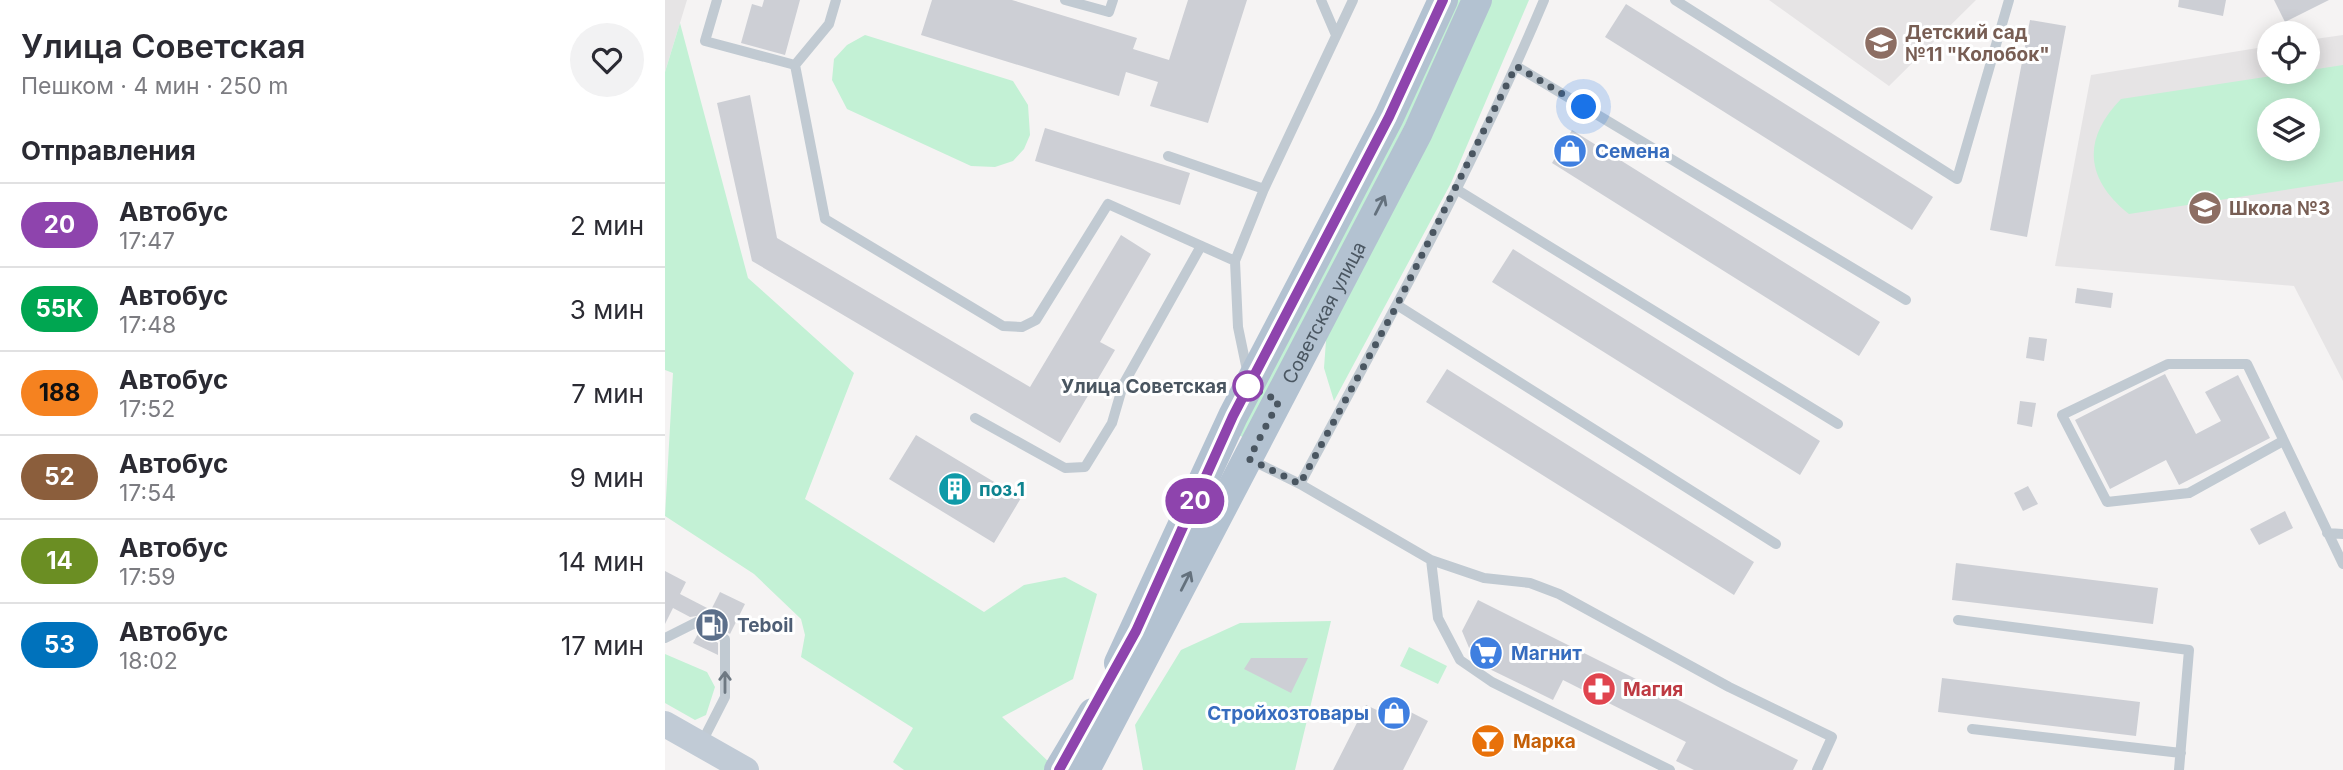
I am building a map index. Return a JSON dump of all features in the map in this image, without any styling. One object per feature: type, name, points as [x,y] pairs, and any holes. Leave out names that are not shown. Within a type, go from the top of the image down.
[{"type":"main road","name":"Советская улица","points":[[1145,636],[1251,382],[1389,117],[1443,0]]},
{"type":"main road","name":"Советская улица","points":[[1085,770],[1107,707],[1145,636],[1249,459],[1418,132],[1477,0]]},
{"type":"main road","name":"Советская улица","points":[[1059,770],[1107,707]]},
{"type":"main road","points":[[665,724],[746,770]]},
{"type":"lane","points":[[717,0],[705,41],[795,65]]},
{"type":"lane","points":[[795,65],[829,24],[836,0]]},
{"type":"lane","points":[[1065,0],[1109,12],[1113,0]]},
{"type":"lane","points":[[1321,0],[1336,35]]},
{"type":"lane","points":[[1251,382],[1238,327],[1235,261],[1264,189],[1353,0]]},
{"type":"lane","points":[[1300,484],[1456,189],[1516,66],[1544,0]]},
{"type":"lane","points":[[1675,0],[1957,179],[2010,0]]},
{"type":"lane","points":[[795,65],[825,219],[1003,326],[1022,327],[1037,320],[1108,204],[1235,261]]},
{"type":"lane","points":[[1516,66],[1906,300]]},
{"type":"lane","points":[[1168,156],[1264,189]]},
{"type":"lane","points":[[1456,189],[1838,424]]},
{"type":"lane","points":[[975,418],[1065,468],[1085,467],[1112,423],[1123,385],[1201,246]]},
{"type":"lane","points":[[1397,305],[1776,544]]},
{"type":"lane","points":[[1238,327],[1246,344],[1254,348],[1272,342]]},
{"type":"lane","points":[[2283,441],[2189,493],[2107,502],[2062,415],[2168,364],[2246,364],[2343,564]]},
{"type":"lane","points":[[1249,459],[1300,484],[1431,560],[1484,578],[1530,583],[1559,594],[1729,687],[1832,737],[1817,770]]},
{"type":"lane","points":[[2327,533],[2343,534]]},
{"type":"lane","points":[[1431,560],[1438,618],[1460,660],[1492,682],[1670,770]]},
{"type":"lane","points":[[665,638],[699,621],[725,639],[725,697],[701,744]]},
{"type":"lane","points":[[1958,621],[2189,649],[2179,770]]},
{"type":"lane","points":[[1972,729],[2181,753]]},
{"type":"shaded area","points":[[665,0],[687,0],[665,72]]},
{"type":"shaded area","name":"Детский сад №11 \"Колобок\"","points":[[1769,0],[1976,0],[1889,86]]},
{"type":"shaded area","name":"Школа №3","points":[[2343,35],[2343,381],[2294,286],[2055,266],[2091,75],[2257,48],[2257,84],[2320,84],[2320,38]]},
{"type":"green space","points":[[1455,0],[1465,0],[1452,32],[1246,439],[1237,434]]},
{"type":"green space","points":[[1483,0],[1529,0],[1451,183],[1334,401],[1324,368],[1327,327]]},
{"type":"green space","points":[[680,23],[748,278],[854,373],[805,499],[984,612],[1024,585],[1065,577],[1097,594],[1073,679],[1002,717],[1052,765],[1045,770],[904,770],[893,762],[913,728],[801,657],[805,635],[801,619],[754,574],[665,516],[673,373],[665,370],[665,72]]},
{"type":"green space","points":[[865,35],[1013,81],[1028,105],[1030,135],[1024,149],[1013,161],[995,167],[971,166],[847,109],[832,80],[834,59],[847,45]]},
{"type":"green space","points":[[2343,65],[2343,181],[2129,214],[2114,201],[2097,173],[2095,144],[2108,114],[2121,99],[2257,78],[2257,84],[2320,84],[2320,69]]},
{"type":"green space","points":[[1331,621],[1295,770],[1143,770],[1135,725],[1181,650],[1240,623]]},
{"type":"green space","points":[[1409,647],[1447,666],[1438,684],[1400,666]]},
{"type":"green space","points":[[665,654],[707,672],[715,687],[706,715],[695,720],[665,703]]},
{"type":"building","points":[[764,0],[800,0],[785,55],[741,43],[752,4],[762,7]]},
{"type":"building","points":[[932,0],[1012,0],[1137,38],[1133,49],[1169,60],[1188,0],[1247,0],[1208,123],[1150,106],[1158,82],[1126,72],[1119,96],[921,35]]},
{"type":"building","points":[[2179,0],[2226,0],[2223,16],[2178,7]]},
{"type":"building","points":[[2274,0],[2329,0],[2287,21],[2284,21]]},
{"type":"building","points":[[1626,4],[1933,197],[1912,230],[1605,37]]},
{"type":"building","points":[[2030,20],[2066,26],[2027,237],[1990,230]]},
{"type":"building","points":[[750,95],[777,238],[1030,387],[1121,235],[1151,254],[1100,342],[1115,350],[1060,443],[752,261],[717,103]]},
{"type":"building","points":[[1045,128],[1190,173],[1180,205],[1035,161]]},
{"type":"building","points":[[1572,130],[1880,322],[1859,356],[1552,163]]},
{"type":"building","points":[[1513,249],[1820,441],[1800,475],[1492,282]]},
{"type":"building","points":[[2077,288],[2113,293],[2111,308],[2075,303]]},
{"type":"building","points":[[2029,337],[2047,339],[2044,361],[2026,358]]},
{"type":"building","points":[[1447,369],[1754,562],[1734,595],[1426,402]]},
{"type":"building","points":[[2165,374],[2196,434],[2221,421],[2205,392],[2238,375],[2270,438],[2179,485],[2166,460],[2110,489],[2075,420]]},
{"type":"building","points":[[2020,401],[2036,403],[2032,427],[2017,424]]},
{"type":"building","name":"поз.1","points":[[916,435],[1021,498],[994,543],[889,479]]},
{"type":"building","points":[[2028,486],[2038,504],[2023,511],[2014,493]]},
{"type":"building","points":[[2285,511],[2293,528],[2259,545],[2250,529]]},
{"type":"building","points":[[1956,563],[2158,588],[2153,624],[1952,600]]},
{"type":"building","points":[[665,571],[686,582],[680,594],[711,610],[720,592],[745,604],[730,634],[703,615],[690,617],[673,608],[665,624]]},
{"type":"building","points":[[1478,600],[1798,760],[1793,770],[1694,770],[1676,761],[1686,742],[1563,680],[1553,700],[1475,662],[1462,631]]},
{"type":"building","points":[[700,630],[718,643],[718,655],[693,643]]},
{"type":"building","points":[[1251,658],[1308,658],[1291,693],[1244,669]]},
{"type":"building","points":[[1942,678],[2140,702],[2136,736],[1938,712]]},
{"type":"building","points":[[1387,700],[1428,721],[1403,770],[1333,770],[1366,705],[1381,712]]},
{"type":"bus line","name":"20","points":[[1059,770],[1136,631],[1233,416],[1412,72],[1443,0]]},
{"type":"place","name":"Детский сад №11 \"Колобок\"","points":[[1881,43]]},
{"type":"place","name":"Семена","points":[[1570,151]]},
{"type":"place","name":"Школа №3","points":[[2205,208]]},
{"type":"place","name":"Улица Советская","points":[[1248,386]]},
{"type":"place","name":"поз.1","points":[[955,489]]},
{"type":"place","name":"Teboil","points":[[712,625]]},
{"type":"place","name":"Магнит","points":[[1486,653]]},
{"type":"place","name":"Магия","points":[[1599,689]]},
{"type":"place","name":"Стройхозтовары","points":[[1394,713]]},
{"type":"place","name":"Марка","points":[[1488,741]]},
{"type":"route","points":[[1248,386],[1279,401],[1249,459],[1300,484],[1397,305],[1516,66],[1584,107]]}]
